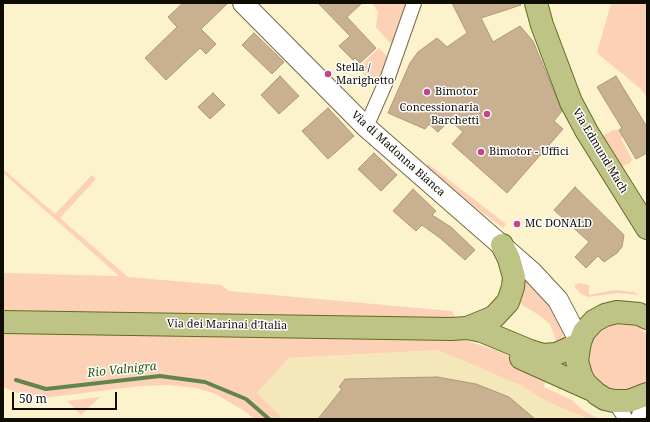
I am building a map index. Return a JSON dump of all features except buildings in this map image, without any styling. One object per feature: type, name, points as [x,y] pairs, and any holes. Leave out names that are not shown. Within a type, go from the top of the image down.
[{"type":"main road","name":"Via di Madonna Bianca","points":[[243,3],[366,127],[502,244],[532,272],[558,300],[578,313],[590,317],[605,315]]},
{"type":"main road","name":"Via Edmund Mach","points":[[536,3],[544,31],[572,102],[587,132],[647,228]]},
{"type":"main road","points":[[459,328],[494,317],[508,302],[513,288],[514,277],[509,259],[502,244]]},
{"type":"main road","name":"Via di Madonna Bianca","points":[[558,300],[579,343]]},
{"type":"main road","points":[[590,389],[581,376],[577,361],[579,343],[584,332],[594,321],[605,315],[616,312],[644,315]]},
{"type":"main road","name":"Via dei Marinai d'Italia","points":[[3,322],[459,328],[482,331],[543,355],[556,354],[579,343]]},
{"type":"main road","name":"Via dei Marinai d'Italia","points":[[459,328],[590,389],[606,399],[614,401]]},
{"type":"main road","points":[[614,401],[629,401],[645,395]]},
{"type":"street","points":[[366,127],[388,77],[414,3]]},
{"type":"street","points":[[638,419],[645,395]]},
{"type":"street","points":[[614,401],[626,419]]},
{"type":"shaded area","points":[[372,3],[408,3],[395,42],[391,44],[376,27],[378,11]]},
{"type":"shaded area","points":[[611,3],[647,3],[647,98],[642,90],[597,53]]},
{"type":"shaded area","points":[[379,48],[389,58],[379,87],[357,69]]},
{"type":"shaded area","points":[[613,130],[619,130],[623,137],[621,139],[632,159],[630,163],[622,166],[619,170],[599,138]]},
{"type":"shaded area","points":[[427,163],[506,224],[503,228],[456,193],[428,169]]},
{"type":"shaded area","points":[[3,169],[55,214],[92,175],[96,179],[60,218],[128,277],[221,285],[229,291],[451,311],[457,319],[3,315],[3,273],[119,276],[3,173]]},
{"type":"shaded area","points":[[522,276],[552,308],[565,334],[563,341],[558,346],[550,324],[539,315],[517,302]]},
{"type":"shaded area","points":[[578,283],[589,285],[589,295],[615,290],[634,292],[639,295],[619,293],[588,297],[581,294],[574,286]]},
{"type":"shaded area","points":[[620,324],[636,326],[647,334],[647,383],[642,387],[620,394],[598,385],[587,364],[591,342],[599,332],[609,326]]},
{"type":"shaded area","points":[[3,330],[462,339],[498,351],[548,374],[544,387],[572,400],[584,411],[599,419],[587,419],[548,402],[520,385],[438,350],[289,358],[257,393],[283,419],[254,419],[246,412],[216,394],[196,388],[170,385],[140,386],[43,398],[25,396],[3,387]]},
{"type":"shaded area","points":[[438,350],[520,385],[548,402],[587,419],[283,419],[257,393],[289,358]]},
{"type":"shaded area","points":[[100,397],[81,415],[67,401]]},
{"type":"waterway","name":"Rio Valnigra","points":[[16,380],[46,389],[160,376],[205,382],[246,399],[269,419]]},
{"type":"place","name":"Stella / Marighetto","points":[[328,74]]},
{"type":"place","name":"Bimotor","points":[[427,92]]},
{"type":"place","name":"Concessionaria Barchetti","points":[[487,114]]},
{"type":"place","name":"Bimotor - Uffici","points":[[481,152]]},
{"type":"place","name":"MC DONALD","points":[[517,224]]}]
